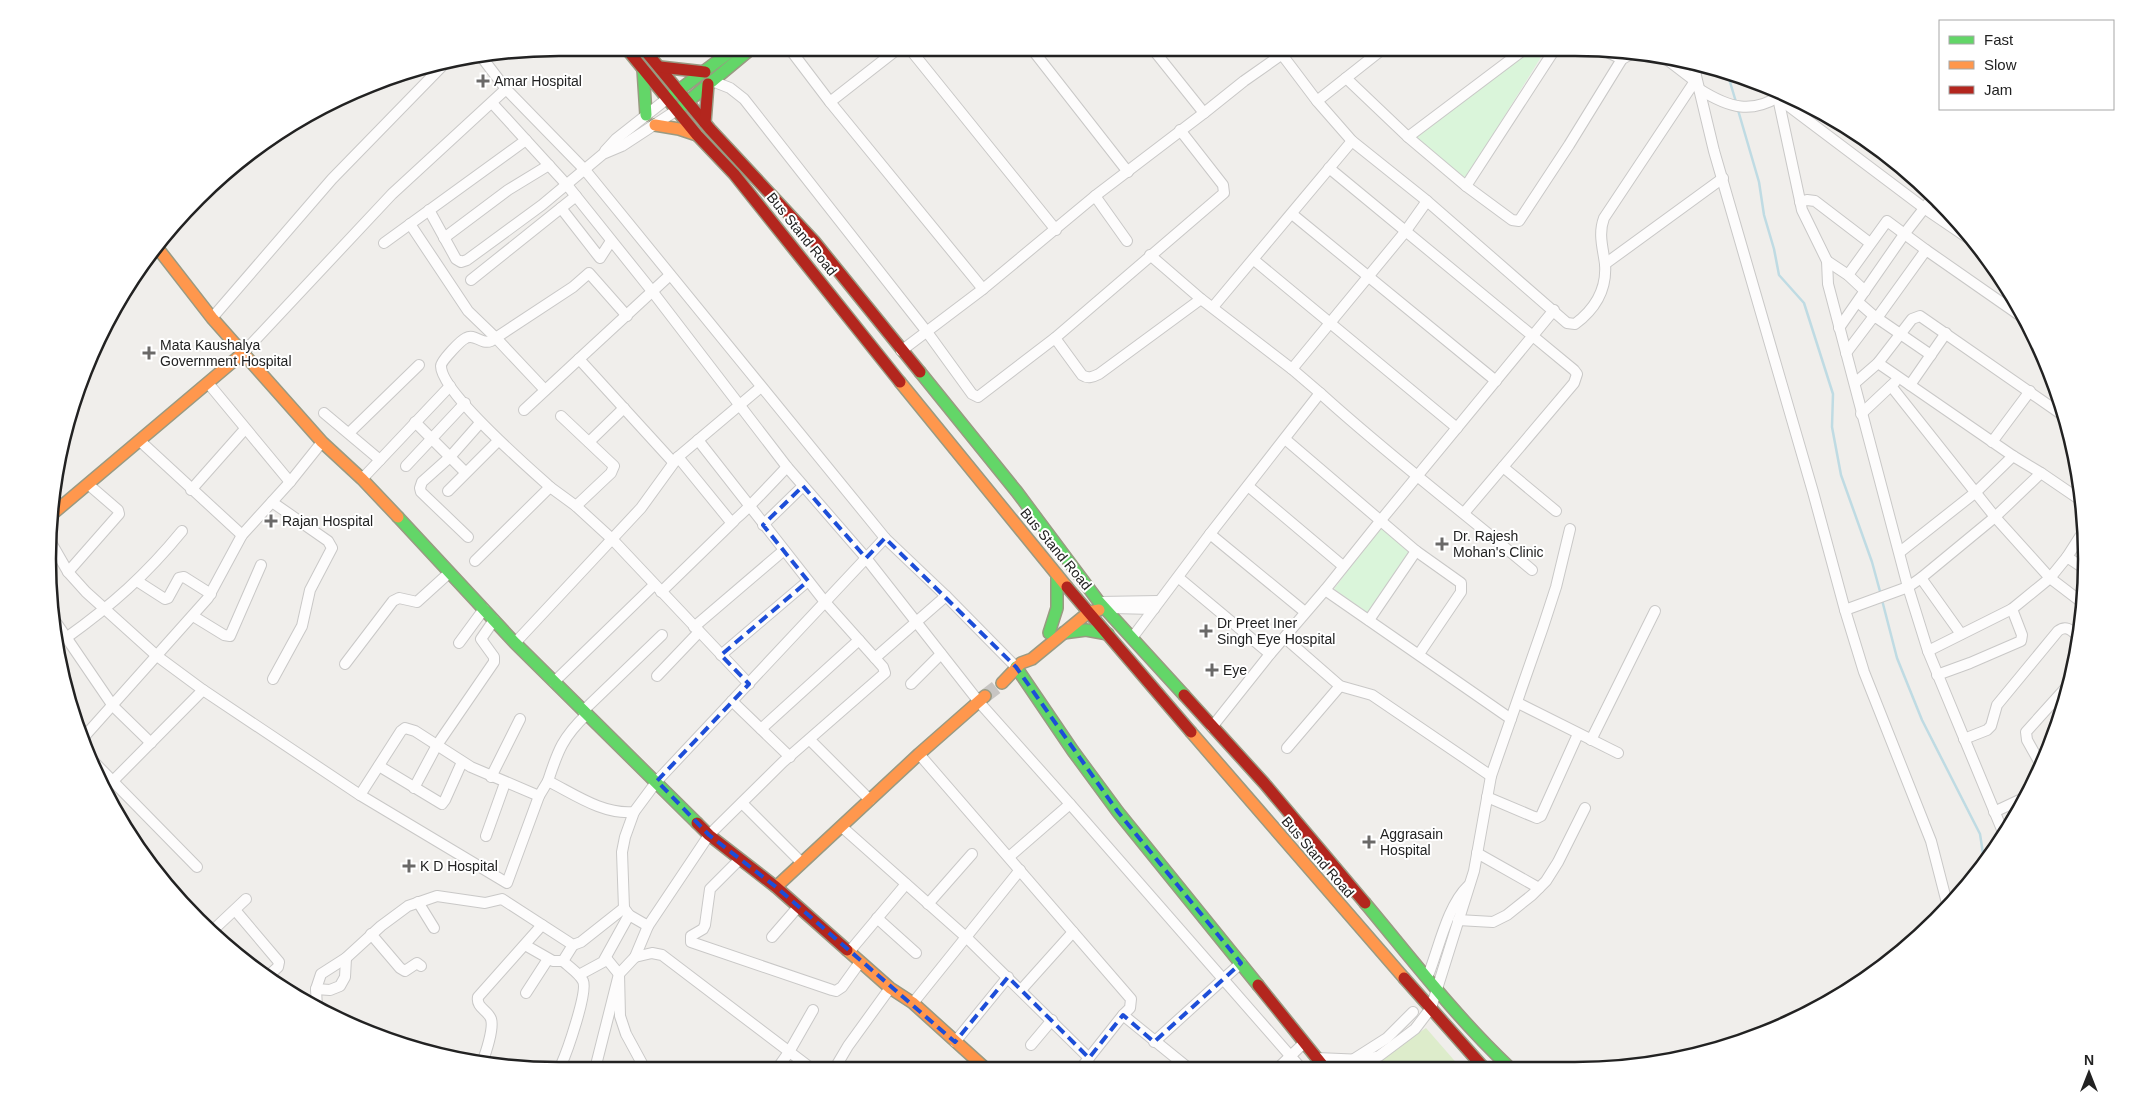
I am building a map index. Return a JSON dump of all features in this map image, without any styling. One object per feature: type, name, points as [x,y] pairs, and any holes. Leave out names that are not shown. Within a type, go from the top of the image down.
[{"type":"main road","name":"Bus Stand Road","points":[[651,56],[705,123],[814,241],[901,351],[1017,492],[1102,605],[1264,783],[1436,987],[1504,1062]]},
{"type":"main road","points":[[668,98],[679,90],[708,79],[741,56]]},
{"type":"main road","name":"Bus Stand Road","points":[[635,57],[697,135],[734,174],[1057,575],[1479,1062]]},
{"type":"main road","points":[[677,110],[689,102],[723,57]]},
{"type":"main road","points":[[660,66],[708,79]]},
{"type":"main road","points":[[643,68],[646,115]]},
{"type":"main road","points":[[705,123],[708,79]]},
{"type":"main road","points":[[655,125],[680,129],[697,135]]},
{"type":"main road","points":[[161,252],[212,318],[322,442],[362,479],[515,643],[554,682],[657,781],[709,835],[776,887],[890,988],[913,1003],[979,1062]]},
{"type":"main road","points":[[59,509],[243,352]]},
{"type":"main road","points":[[1050,633],[1057,608],[1057,575]]},
{"type":"main road","points":[[1002,683],[1019,665],[1025,654],[1050,633],[1086,609],[1102,605]]},
{"type":"main road","points":[[1019,665],[1032,659],[1063,633],[1086,609]]},
{"type":"main road","points":[[1063,633],[1086,630],[1108,634]]},
{"type":"main road","points":[[1019,665],[1073,751],[1118,812],[1319,1062]]},
{"type":"main road","points":[[776,887],[982,699]]},
{"type":"street","points":[[795,56],[830,102],[984,289]]},
{"type":"street","points":[[830,102],[888,56]]},
{"type":"street","points":[[915,56],[1056,230]]},
{"type":"street","points":[[1037,56],[1128,172]]},
{"type":"street","points":[[1158,56],[1204,113]]},
{"type":"street","points":[[901,351],[968,299],[984,289],[1095,196],[1204,113],[1273,56]]},
{"type":"street","points":[[1283,56],[1328,115],[1352,141],[1427,201],[1571,324],[1575,324],[1580,320],[1601,294],[1605,276],[1605,264],[1600,233],[1604,218],[1697,82]]},
{"type":"street","points":[[1317,101],[1374,56]]},
{"type":"street","points":[[1408,137],[1515,56]]},
{"type":"street","points":[[1466,186],[1550,56]]},
{"type":"street","points":[[1346,78],[1408,137],[1466,186],[1512,220],[1519,221],[1622,59]]},
{"type":"street","points":[[485,62],[506,89],[585,170],[885,538],[1019,665]]},
{"type":"street","points":[[1676,67],[1722,103],[1751,107],[1763,105],[1776,99]]},
{"type":"street","points":[[212,318],[332,179],[437,71]]},
{"type":"street","points":[[1695,71],[1722,178],[1813,492],[1845,610],[1864,672],[1931,841],[1946,898]]},
{"type":"street","points":[[708,79],[730,88],[744,99],[927,332],[972,394],[978,397],[1055,338],[1150,255],[1221,197],[1225,189],[1180,130]]},
{"type":"street","points":[[243,352],[392,194],[506,89]]},
{"type":"street","points":[[429,210],[456,259],[461,262],[467,260],[585,170],[616,139],[668,98]]},
{"type":"street","points":[[1782,101],[1800,202],[1827,261],[1828,284],[1908,587],[1937,675],[2000,826]]},
{"type":"street","points":[[492,103],[567,184],[803,486],[866,558],[942,654],[1070,804],[1296,1062]]},
{"type":"street","points":[[1795,107],[1924,208],[1952,227]]},
{"type":"street","points":[[603,154],[622,146],[677,110]]},
{"type":"street","points":[[384,243],[526,140]]},
{"type":"street","points":[[1213,307],[1352,141]]},
{"type":"street","points":[[444,238],[508,190],[549,165]]},
{"type":"street","points":[[1329,168],[1574,370],[1577,378],[1464,513]]},
{"type":"street","points":[[1605,264],[1722,178]]},
{"type":"street","points":[[471,280],[576,196]]},
{"type":"street","points":[[1095,196],[1127,241]]},
{"type":"street","points":[[1800,202],[1807,200],[1815,201],[1870,242]]},
{"type":"street","points":[[1292,369],[1405,232],[1427,201]]},
{"type":"street","points":[[1840,328],[1905,233],[1928,203]]},
{"type":"street","points":[[561,208],[600,258],[611,241]]},
{"type":"street","points":[[1292,214],[1496,381]]},
{"type":"street","points":[[1848,275],[1887,221],[2010,309]]},
{"type":"street","points":[[410,224],[461,302],[545,390]]},
{"type":"street","points":[[1846,353],[1876,317],[1926,250]]},
{"type":"street","points":[[1150,255],[1202,299],[1292,369],[1417,477],[1464,513],[1532,570]]},
{"type":"street","points":[[1254,260],[1457,428]]},
{"type":"street","points":[[1827,261],[1848,275],[1865,291]]},
{"type":"street","points":[[627,316],[589,273],[573,287],[487,343],[468,337],[460,342],[441,364],[450,386],[480,423],[550,487],[576,506],[612,539],[657,589],[749,684]]},
{"type":"street","points":[[524,410],[670,276]]},
{"type":"street","points":[[1055,338],[1082,375],[1087,378],[1093,377],[1202,299]]},
{"type":"street","points":[[1858,302],[1876,317],[1931,354]]},
{"type":"street","points":[[1212,727],[1554,310]]},
{"type":"street","points":[[1854,383],[1878,363],[1912,319],[1920,316],[1946,332],[2055,409]]},
{"type":"street","points":[[1910,385],[1946,332]]},
{"type":"street","points":[[579,359],[675,459],[728,518],[734,521]]},
{"type":"street","points":[[1878,363],[2012,456],[2073,495]]},
{"type":"street","points":[[348,433],[419,365]]},
{"type":"street","points":[[1862,414],[1899,378]]},
{"type":"street","points":[[208,383],[290,482]]},
{"type":"street","points":[[362,479],[450,386]]},
{"type":"street","points":[[1891,386],[1995,517],[2050,578],[2076,598]]},
{"type":"street","points":[[515,643],[641,508],[675,459],[761,387]]},
{"type":"street","points":[[1992,442],[2030,391]]},
{"type":"street","points":[[1132,638],[1320,393]]},
{"type":"street","points":[[406,466],[464,403]]},
{"type":"street","points":[[589,442],[624,408]]},
{"type":"street","points":[[324,412],[380,460]]},
{"type":"street","points":[[561,416],[612,464],[614,470],[576,506]]},
{"type":"street","points":[[415,422],[465,472]]},
{"type":"street","points":[[468,536],[421,492],[420,488],[422,482],[450,457],[480,423]]},
{"type":"street","points":[[191,490],[245,429]]},
{"type":"street","points":[[1285,439],[1416,551],[1459,580],[1462,587],[1419,654]]},
{"type":"street","points":[[597,1062],[619,974],[635,957],[648,926],[709,835],[790,757],[885,673],[885,670],[783,551],[698,440]]},
{"type":"street","points":[[140,441],[242,535]]},
{"type":"street","points":[[448,491],[498,441]]},
{"type":"street","points":[[88,732],[211,594],[242,535],[290,482],[322,442]]},
{"type":"street","points":[[1900,552],[1976,492],[2012,456]]},
{"type":"street","points":[[554,682],[734,521],[788,467]]},
{"type":"street","points":[[1503,467],[1556,511]]},
{"type":"street","points":[[1845,610],[1908,587],[1921,578],[1995,517],[2041,473]]},
{"type":"street","points":[[68,572],[119,514],[118,510],[89,485]]},
{"type":"street","points":[[763,525],[803,486]]},
{"type":"street","points":[[1248,486],[1343,566]]},
{"type":"street","points":[[475,561],[550,487]]},
{"type":"street","points":[[272,502],[328,541],[332,548],[310,590],[302,626],[273,679]]},
{"type":"street","points":[[1331,1062],[1371,1060],[1379,1056],[1415,1030],[1431,1008],[1468,885],[1474,871],[1490,776],[1518,703],[1556,587],[1570,528]]},
{"type":"street","points":[[66,638],[106,609],[137,581],[182,531]]},
{"type":"street","points":[[1210,534],[1305,612]]},
{"type":"street","points":[[579,976],[606,958],[626,911],[622,852],[634,812],[657,781],[885,538]]},
{"type":"street","points":[[1928,651],[2012,609],[2050,578],[2078,543]]},
{"type":"street","points":[[658,676],[697,629],[783,551]]},
{"type":"street","points":[[1369,620],[1416,551]]},
{"type":"street","points":[[56,552],[68,572],[86,592],[157,656],[202,690],[360,795],[507,883]]},
{"type":"street","points":[[2067,557],[2078,564]]},
{"type":"street","points":[[193,616],[224,635],[230,636],[260,565]]},
{"type":"street","points":[[345,664],[393,601],[399,598],[417,602],[449,573]]},
{"type":"street","points":[[137,581],[165,599],[168,598],[179,578],[184,577],[211,594]]},
{"type":"street","points":[[1179,578],[1270,654]]},
{"type":"street","points":[[1921,578],[1961,634]]},
{"type":"street","points":[[721,654],[808,581]]},
{"type":"street","points":[[1325,590],[1511,719]]},
{"type":"street","points":[[874,658],[917,623],[946,596]]},
{"type":"street","points":[[1102,605],[1156,605]]},
{"type":"street","points":[[459,643],[484,609]]},
{"type":"street","points":[[1937,675],[2021,641],[2022,635],[2012,609]]},
{"type":"street","points":[[1591,740],[1655,611]]},
{"type":"street","points":[[414,788],[438,745],[494,662],[494,657],[481,639],[494,620]]},
{"type":"street","points":[[1964,739],[1987,730],[1991,726],[1997,705],[2058,631],[2062,628],[2067,628],[2072,632]]},
{"type":"street","points":[[62,632],[113,706],[151,742]]},
{"type":"street","points":[[502,899],[539,796],[548,781],[562,743],[585,712],[662,635]]},
{"type":"street","points":[[1285,638],[1340,686],[1372,695],[1490,776]]},
{"type":"street","points":[[761,729],[859,640]]},
{"type":"street","points":[[911,684],[942,654]]},
{"type":"street","points":[[1287,748],[1340,686]]},
{"type":"street","points":[[109,784],[202,690]]},
{"type":"street","points":[[2036,757],[2027,740],[2026,732],[2059,695]]},
{"type":"street","points":[[732,701],[790,757]]},
{"type":"street","points":[[1518,703],[1618,753]]},
{"type":"street","points":[[491,777],[520,719]]},
{"type":"street","points":[[360,795],[401,731],[405,728],[415,731],[462,762],[491,777],[539,796]]},
{"type":"street","points":[[1486,797],[1537,818],[1541,816],[1578,734]]},
{"type":"street","points":[[810,740],[870,800]]},
{"type":"street","points":[[920,754],[1131,999],[1130,1008],[1086,1062]]},
{"type":"street","points":[[379,766],[442,804],[462,762]]},
{"type":"street","points":[[104,772],[198,867]]},
{"type":"street","points":[[548,781],[607,810],[623,813],[634,812]]},
{"type":"street","points":[[486,836],[505,783]]},
{"type":"street","points":[[742,803],[802,863]]},
{"type":"street","points":[[1994,812],[2014,803]]},
{"type":"street","points":[[1009,857],[1070,804]]},
{"type":"street","points":[[1458,920],[1487,922],[1500,920],[1539,888],[1558,862],[1585,808]]},
{"type":"street","points":[[842,827],[967,938],[1089,1058]]},
{"type":"street","points":[[1477,852],[1539,888]]},
{"type":"street","points":[[928,904],[972,854]]},
{"type":"street","points":[[739,860],[712,887],[705,925],[703,929],[693,934],[691,942],[836,991],[842,987],[860,962]]},
{"type":"street","points":[[913,1003],[1020,870]]},
{"type":"street","points":[[849,952],[906,884]]},
{"type":"street","points":[[1429,973],[1454,906],[1468,885]]},
{"type":"street","points":[[317,999],[316,989],[321,974],[346,958],[371,934],[399,912],[431,897],[442,896],[478,903],[502,899],[572,945]]},
{"type":"street","points":[[217,926],[246,899]]},
{"type":"street","points":[[418,902],[434,928]]},
{"type":"street","points":[[772,937],[798,907]]},
{"type":"street","points":[[235,910],[279,962],[278,967],[272,972]]},
{"type":"street","points":[[626,911],[648,926]]},
{"type":"street","points":[[563,961],[572,945],[581,942],[626,911]]},
{"type":"street","points":[[877,918],[916,953]]},
{"type":"street","points":[[484,1056],[492,1025],[489,1016],[479,1006],[478,996],[542,925]]},
{"type":"street","points":[[1021,990],[1073,932]]},
{"type":"street","points":[[371,934],[400,968],[405,971],[417,963],[421,966]]},
{"type":"street","points":[[525,945],[555,962],[563,961]]},
{"type":"street","points":[[635,957],[652,953],[662,955],[803,1062]]},
{"type":"street","points":[[316,989],[330,990],[340,986],[345,977],[346,958]]},
{"type":"street","points":[[606,958],[619,974],[618,1005],[620,1016],[626,1034],[641,1062]]},
{"type":"street","points":[[526,993],[548,959]]},
{"type":"street","points":[[562,1062],[573,1030],[584,987],[579,976],[563,961]]},
{"type":"street","points":[[1154,1042],[1224,981],[1241,963]]},
{"type":"street","points":[[955,1042],[1008,977]]},
{"type":"street","points":[[839,1062],[890,988]]},
{"type":"street","points":[[782,1062],[813,1010]]},
{"type":"street","points":[[1353,1060],[1387,1038],[1413,1012]]},
{"type":"street","points":[[1123,1015],[1179,1062]]},
{"type":"street","points":[[1031,1045],[1052,1020]]},
{"type":"street","points":[[1285,1062],[1304,1043]]},
{"type":"highlighted area","points":[[803,486],[866,558],[885,538],[1016,667],[1118,812],[1241,963],[1154,1042],[1123,1015],[1089,1058],[1008,977],[955,1042],[776,887],[709,835],[657,781],[749,684],[721,655],[808,581],[763,525]]},
{"type":"green space","points":[[1523,56],[1542,56],[1465,180],[1415,137]]},
{"type":"green space","points":[[1381,527],[1412,552],[1371,615],[1334,589]]},
{"type":"green space","points":[[1426,1028],[1456,1062],[1375,1062]]},
{"type":"waterway","points":[[1730,81],[1736,102]]},
{"type":"waterway","points":[[1738,110],[1759,182],[1764,215],[1779,275],[1804,303],[1833,394],[1832,427],[1841,475],[1872,562],[1881,595]]},
{"type":"waterway","points":[[1882,600],[1897,658],[1922,720],[1980,834],[1983,852]]},
{"type":"tunnel","points":[[985,696],[1002,683]]},
{"type":"traffic: fast","points":[[671,96],[724,56]]},
{"type":"traffic: fast","points":[[680,108],[742,56]]},
{"type":"traffic: fast","points":[[643,69],[646,115]]},
{"type":"traffic: fast","points":[[920,372],[1017,492],[1099,602],[1184,695]]},
{"type":"traffic: fast","points":[[398,517],[515,643],[697,823]]},
{"type":"traffic: fast","points":[[1049,633],[1057,608],[1057,575]]},
{"type":"traffic: fast","points":[[1063,633],[1086,630],[1108,634]]},
{"type":"traffic: fast","points":[[1016,667],[1073,751],[1118,812],[1258,985]]},
{"type":"traffic: fast","points":[[1365,903],[1470,1028],[1504,1062]]},
{"type":"traffic: slow","points":[[655,125],[679,129],[697,135]]},
{"type":"traffic: slow","points":[[161,252],[212,318],[322,442],[362,479],[398,517]]},
{"type":"traffic: slow","points":[[59,508],[243,353]]},
{"type":"traffic: slow","points":[[900,382],[1067,587]]},
{"type":"traffic: slow","points":[[1002,683],[1021,663],[1032,659],[1089,612],[1099,610]]},
{"type":"traffic: slow","points":[[776,887],[919,754],[985,696]]},
{"type":"traffic: slow","points":[[1191,732],[1404,978]]},
{"type":"traffic: slow","points":[[847,950],[890,988],[913,1003],[978,1062]]},
{"type":"traffic: jam","points":[[633,56],[697,135],[734,174],[900,382]]},
{"type":"traffic: jam","points":[[650,56],[710,129],[814,241],[920,372]]},
{"type":"traffic: jam","points":[[660,67],[705,72]]},
{"type":"traffic: jam","points":[[705,123],[708,84]]},
{"type":"traffic: jam","points":[[1067,587],[1191,732]]},
{"type":"traffic: jam","points":[[1184,695],[1264,783],[1365,903]]},
{"type":"traffic: jam","points":[[697,823],[709,835],[776,887],[847,950]]},
{"type":"traffic: jam","points":[[1404,978],[1479,1062]]},
{"type":"traffic: jam","points":[[1258,985],[1320,1062]]},
{"type":"place","name":"Amar Hospital","points":[[483,81]]},
{"type":"place","name":"Mata Kaushalya Government Hospital","points":[[149,353]]},
{"type":"place","name":"Rajan Hospital","points":[[271,521]]},
{"type":"place","name":"Dr. Rajesh Mohan's Clinic","points":[[1442,544]]},
{"type":"place","name":"Dr Preet Iner Singh Eye Hospital","points":[[1206,631]]},
{"type":"place","name":"Eye","points":[[1212,670]]},
{"type":"place","name":"Aggrasain Hospital","points":[[1369,842]]},
{"type":"place","name":"K D Hospital","points":[[409,866]]}]
